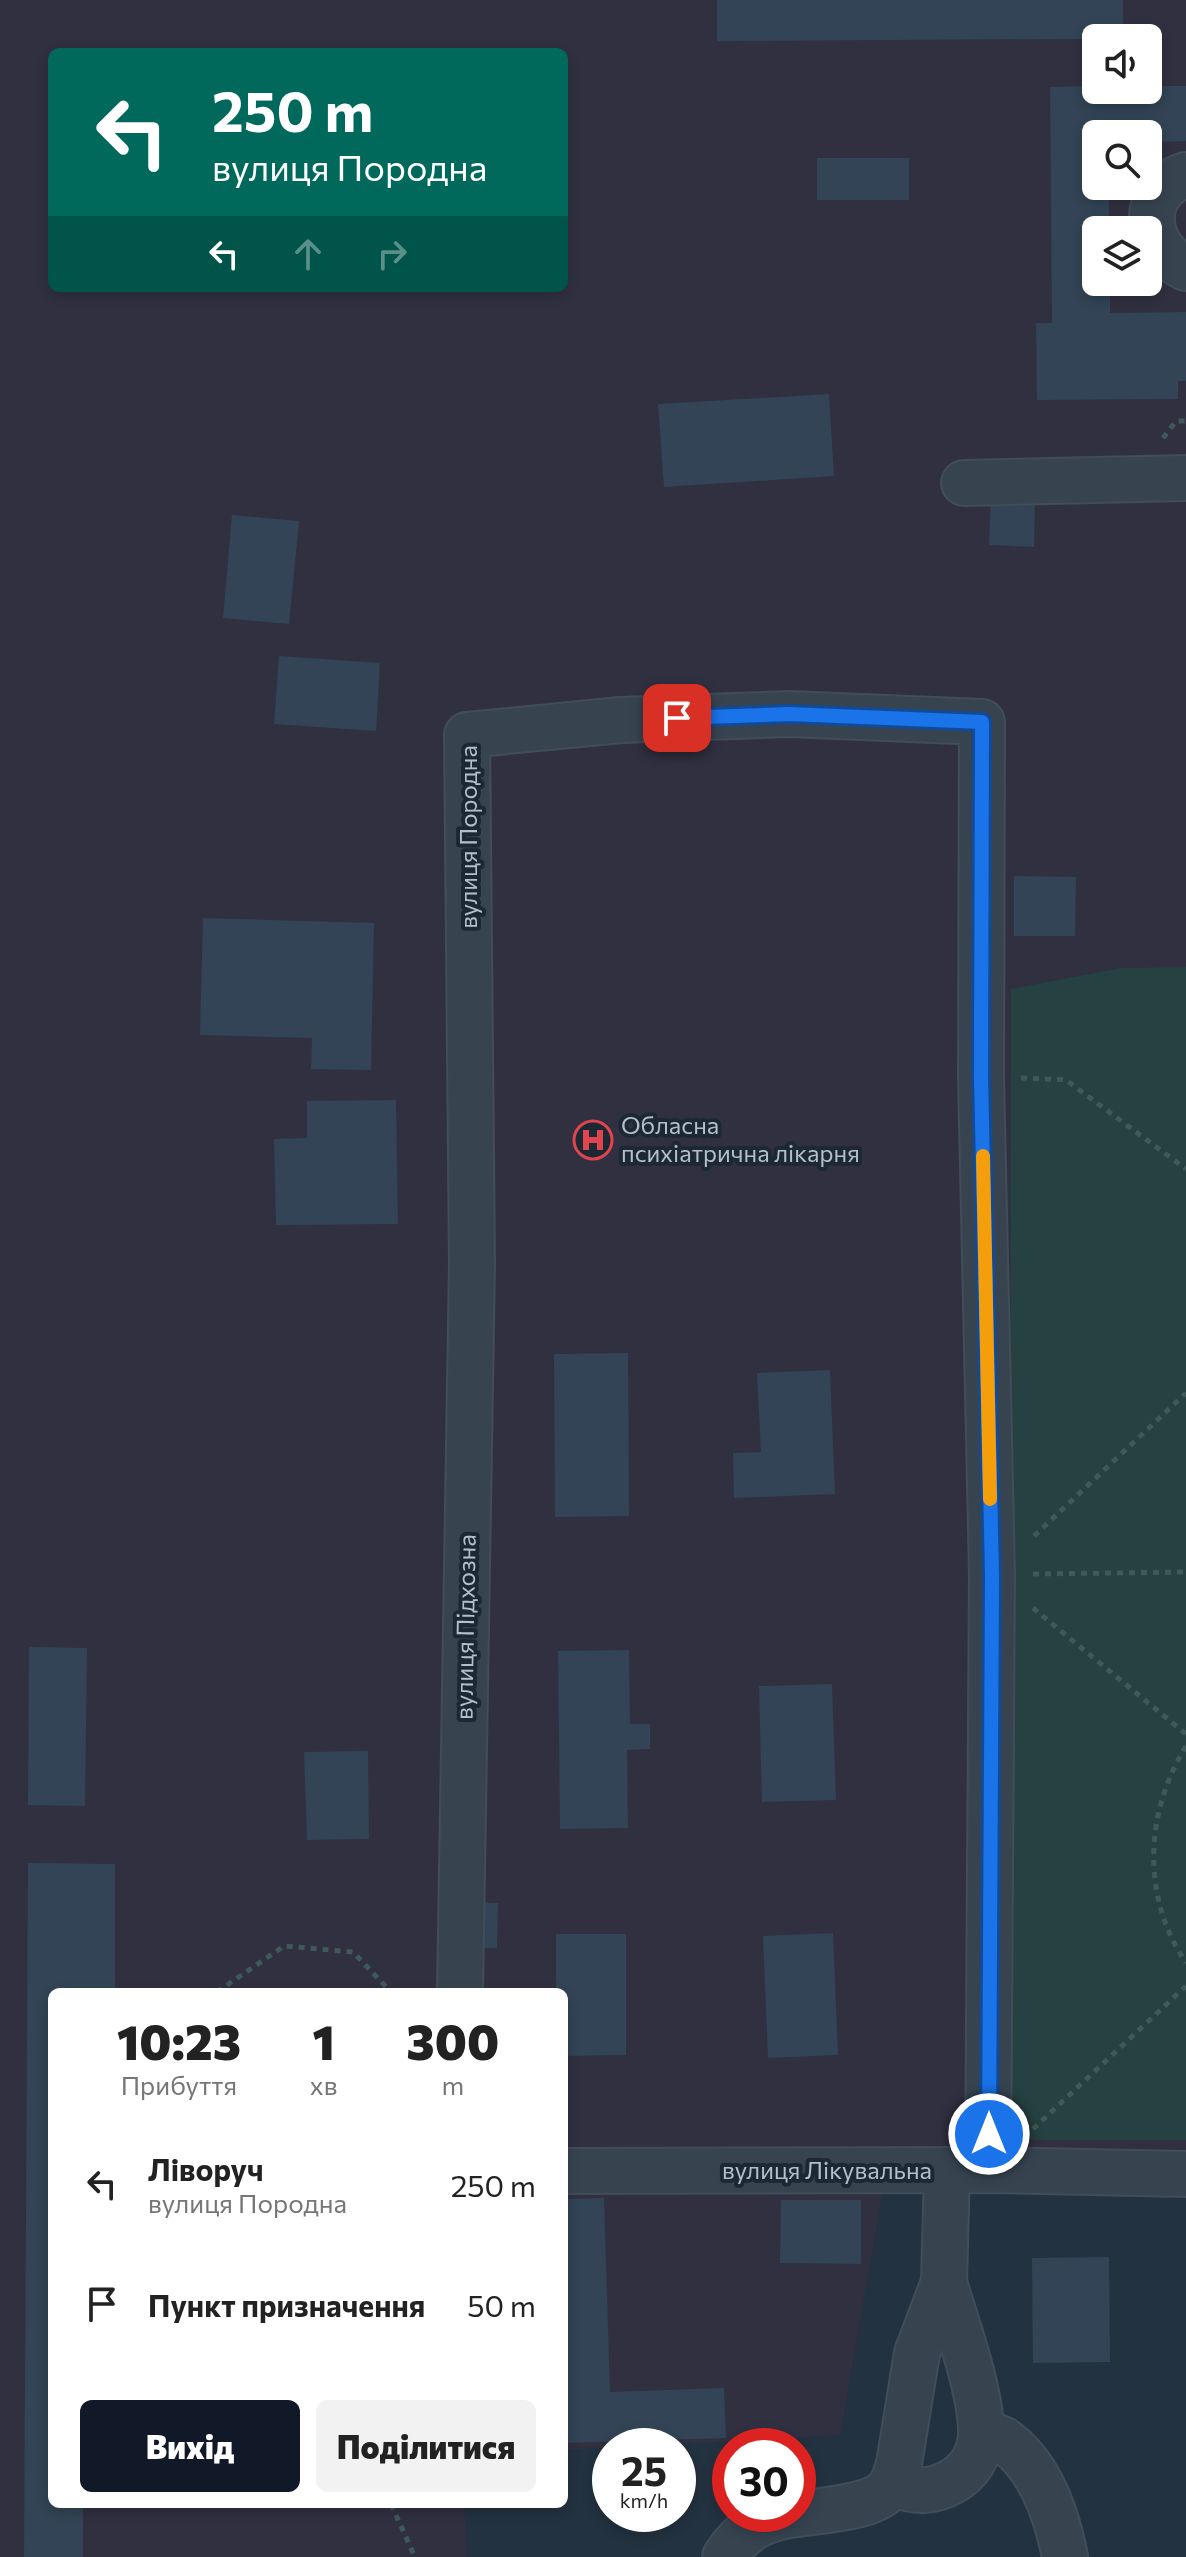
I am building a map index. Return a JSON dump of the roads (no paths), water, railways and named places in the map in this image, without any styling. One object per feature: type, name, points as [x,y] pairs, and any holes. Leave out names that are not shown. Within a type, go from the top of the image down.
[{"type":"street","points":[[1186,175],[1164,188],[1155,202],[1151,219],[1154,236],[1162,251],[1174,263],[1186,268]]},
{"type":"street","points":[[964,483],[1186,478]]},
{"type":"street","name":"вулиця Породна","points":[[472,1263],[467,735],[621,720],[789,714],[982,722],[981,1077],[992,1575],[968,2170]]},
{"type":"street","name":"вулиця Підхозна","points":[[460,1988],[472,1263]]},
{"type":"street","points":[[816,2510],[871,2500],[887,2491],[892,2484],[899,2464],[917,2353],[944,2282],[968,2170]]},
{"type":"street","name":"вулиця Лікувальна","points":[[568,2171],[968,2170],[1186,2174]]},
{"type":"street","points":[[892,2484],[914,2491],[930,2491],[962,2476],[975,2460],[981,2435],[973,2384],[944,2282]]},
{"type":"street","points":[[981,2435],[1005,2441],[1027,2464],[1044,2490],[1057,2519],[1065,2557]]},
{"type":"street","points":[[725,2557],[745,2532]]},
{"type":"place","name":"Обласна психіатрична лікарня","points":[[593,1140]]}]
